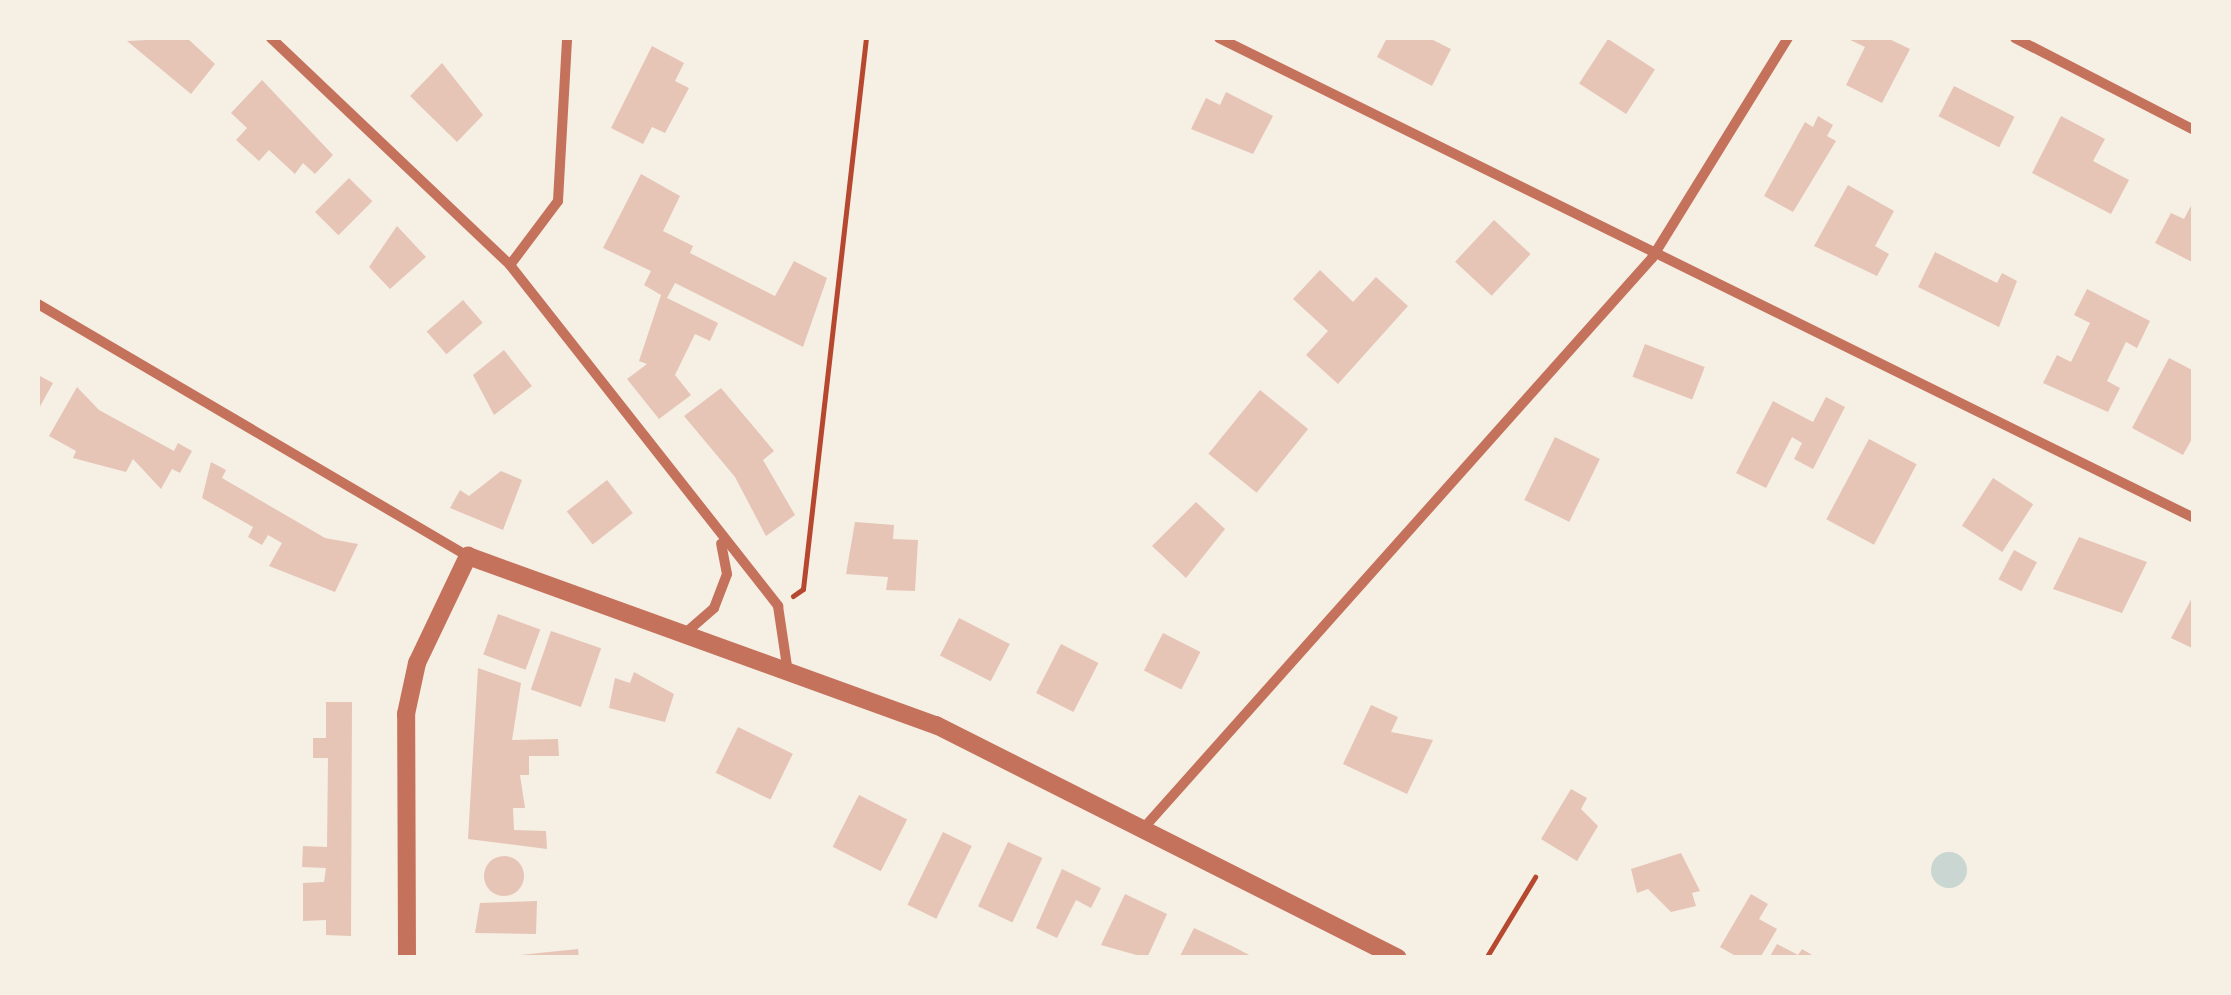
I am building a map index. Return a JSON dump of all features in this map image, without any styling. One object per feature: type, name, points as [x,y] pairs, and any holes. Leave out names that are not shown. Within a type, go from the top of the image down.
[{"type":"street","points":[[270,38],[510,265],[720,540],[778,606],[787,666]]},
{"type":"street","points":[[510,265],[558,201],[567,38]]},
{"type":"street","points":[[1219,38],[1652,258],[2194,518]]},
{"type":"street","points":[[1140,832],[1652,258],[1788,38]]},
{"type":"street","points":[[2014,38],[2194,130]]},
{"type":"street","points":[[38,304],[385,499],[468,556],[690,629],[936,725],[1140,832],[1398,958]]},
{"type":"street","points":[[690,629],[714,608],[727,574],[720,540]]},
{"type":"street","points":[[407,958],[406,714],[417,663],[468,556]]},
{"type":"path","points":[[778,606],[803,589],[866,38]]},
{"type":"path","points":[[1486,958],[1535,877]]},
{"type":"shaded area","points":[[1949,852],[1962,857],[1967,870],[1962,883],[1949,888],[1936,883],[1931,870],[1936,857]]},
{"type":"building","points":[[187,38],[215,64],[191,94],[127,41]]},
{"type":"building","points":[[1387,38],[1429,38],[1451,49],[1432,86],[1377,57]]},
{"type":"building","points":[[1846,38],[1887,38],[1910,49],[1882,103],[1846,85],[1865,47]]},
{"type":"building","points":[[1608,39],[1655,69],[1626,114],[1579,83]]},
{"type":"building","points":[[652,46],[684,63],[675,81],[689,88],[665,133],[652,127],[643,144],[611,128]]},
{"type":"building","points":[[442,63],[483,115],[457,142],[410,96]]},
{"type":"building","points":[[262,80],[333,155],[315,174],[303,163],[295,174],[269,150],[259,161],[236,140],[247,128],[231,113]]},
{"type":"building","points":[[1954,86],[2015,117],[1999,147],[1939,116]]},
{"type":"building","points":[[1226,92],[1273,116],[1253,154],[1191,129],[1206,98],[1220,105]]},
{"type":"building","points":[[1818,116],[1833,125],[1827,136],[1836,141],[1793,212],[1764,196],[1805,122],[1813,127]]},
{"type":"building","points":[[2061,116],[2105,139],[2093,161],[2129,180],[2111,214],[2032,173]]},
{"type":"building","points":[[641,174],[680,196],[663,231],[693,246],[690,253],[775,296],[794,261],[827,278],[803,347],[675,283],[667,298],[718,323],[710,341],[695,334],[675,375],[691,395],[659,419],[627,379],[647,364],[639,361],[661,295],[644,285],[651,271],[603,248]]},
{"type":"building","points":[[349,178],[372,201],[338,235],[315,212]]},
{"type":"building","points":[[1848,185],[1894,211],[1875,246],[1889,254],[1877,276],[1814,246]]},
{"type":"building","points":[[2194,200],[2194,263],[2155,243],[2171,213],[2184,219]]},
{"type":"building","points":[[1494,220],[1531,254],[1492,296],[1455,262]]},
{"type":"building","points":[[397,226],[426,257],[390,289],[369,267]]},
{"type":"building","points":[[1935,252],[1997,283],[2002,273],[2017,281],[1999,327],[1918,287]]},
{"type":"building","points":[[1320,270],[1353,302],[1376,277],[1408,306],[1338,384],[1306,355],[1328,331],[1293,299]]},
{"type":"building","points":[[2087,289],[2150,321],[2137,348],[2126,342],[2107,381],[2120,388],[2108,412],[2043,383],[2057,355],[2071,362],[2090,323],[2074,315]]},
{"type":"building","points":[[463,300],[483,323],[446,354],[427,331]]},
{"type":"building","points":[[1645,344],[1705,367],[1692,400],[1632,377]]},
{"type":"building","points":[[504,350],[532,386],[494,415],[473,375]]},
{"type":"building","points":[[2169,358],[2194,371],[2194,435],[2183,455],[2132,428]]},
{"type":"building","points":[[38,375],[53,383],[38,410]]},
{"type":"building","points":[[77,387],[99,410],[174,451],[178,443],[192,451],[180,473],[172,469],[161,489],[133,459],[126,472],[73,458],[76,451],[49,436]]},
{"type":"building","points":[[721,388],[774,451],[763,460],[795,515],[766,536],[735,477],[684,416]]},
{"type":"building","points":[[1260,390],[1308,429],[1257,493],[1208,454]]},
{"type":"building","points":[[1826,397],[1845,407],[1813,469],[1794,459],[1802,443],[1792,437],[1766,488],[1736,473],[1773,401],[1813,422]]},
{"type":"building","points":[[1555,437],[1600,459],[1569,522],[1524,500]]},
{"type":"building","points":[[1869,439],[1917,464],[1874,545],[1826,519]]},
{"type":"building","points":[[211,462],[226,470],[222,478],[325,538],[358,544],[335,592],[269,566],[282,543],[268,535],[262,545],[248,537],[253,527],[202,498]]},
{"type":"building","points":[[501,471],[522,480],[503,530],[450,508],[460,490],[469,496]]},
{"type":"building","points":[[1993,478],[2033,504],[2002,552],[1962,526]]},
{"type":"building","points":[[607,480],[633,513],[593,544],[567,511]]},
{"type":"building","points":[[1196,502],[1225,529],[1186,578],[1152,546]]},
{"type":"building","points":[[855,522],[894,525],[893,539],[918,540],[915,591],[886,590],[888,577],[846,574]]},
{"type":"building","points":[[2079,537],[2147,562],[2122,613],[2053,589]]},
{"type":"building","points":[[2014,550],[2037,562],[2021,591],[1999,579]]},
{"type":"building","points":[[2194,594],[2194,649],[2171,638]]},
{"type":"building","points":[[498,614],[540,629],[526,670],[483,654]]},
{"type":"building","points":[[959,618],[1010,644],[991,681],[940,655]]},
{"type":"building","points":[[551,631],[601,648],[581,707],[531,690]]},
{"type":"building","points":[[1163,633],[1200,652],[1181,689],[1144,670]]},
{"type":"building","points":[[1061,644],[1098,663],[1073,712],[1036,693]]},
{"type":"building","points":[[478,668],[521,683],[512,740],[558,739],[559,756],[529,756],[529,775],[520,775],[525,808],[513,808],[514,830],[546,831],[547,849],[468,839]]},
{"type":"building","points":[[634,672],[674,694],[665,722],[609,708],[615,678],[630,683]]},
{"type":"building","points":[[326,702],[352,702],[351,936],[326,935],[326,920],[303,921],[303,883],[324,882],[326,868],[302,867],[303,846],[327,847],[328,758],[313,758],[313,738],[326,738]]},
{"type":"building","points":[[1371,705],[1398,717],[1391,732],[1433,740],[1407,794],[1343,764]]},
{"type":"building","points":[[738,727],[793,754],[770,800],[716,773]]},
{"type":"building","points":[[1571,789],[1587,798],[1581,809],[1598,826],[1577,861],[1541,839]]},
{"type":"building","points":[[859,795],[907,820],[881,871],[833,847]]},
{"type":"building","points":[[943,832],[972,846],[936,919],[907,905]]},
{"type":"building","points":[[1008,842],[1042,858],[1012,922],[978,906]]},
{"type":"building","points":[[1681,853],[1700,891],[1692,893],[1696,906],[1671,912],[1648,889],[1637,893],[1631,869]]},
{"type":"building","points":[[504,856],[518,862],[524,876],[518,890],[504,896],[490,890],[484,876],[490,862]]},
{"type":"building","points":[[1062,869],[1101,888],[1091,908],[1076,900],[1057,938],[1036,928]]},
{"type":"building","points":[[1125,894],[1167,914],[1147,958],[1101,945]]},
{"type":"building","points":[[1751,894],[1768,904],[1759,919],[1777,929],[1760,958],[1739,958],[1720,947]]},
{"type":"building","points":[[537,901],[536,934],[475,933],[480,903]]},
{"type":"building","points":[[1194,928],[1232,946],[1255,958],[1179,958]]},
{"type":"building","points":[[1777,944],[1798,955],[1802,949],[1817,958],[1769,958]]},
{"type":"building","points":[[578,949],[578,958],[492,958]]}]
